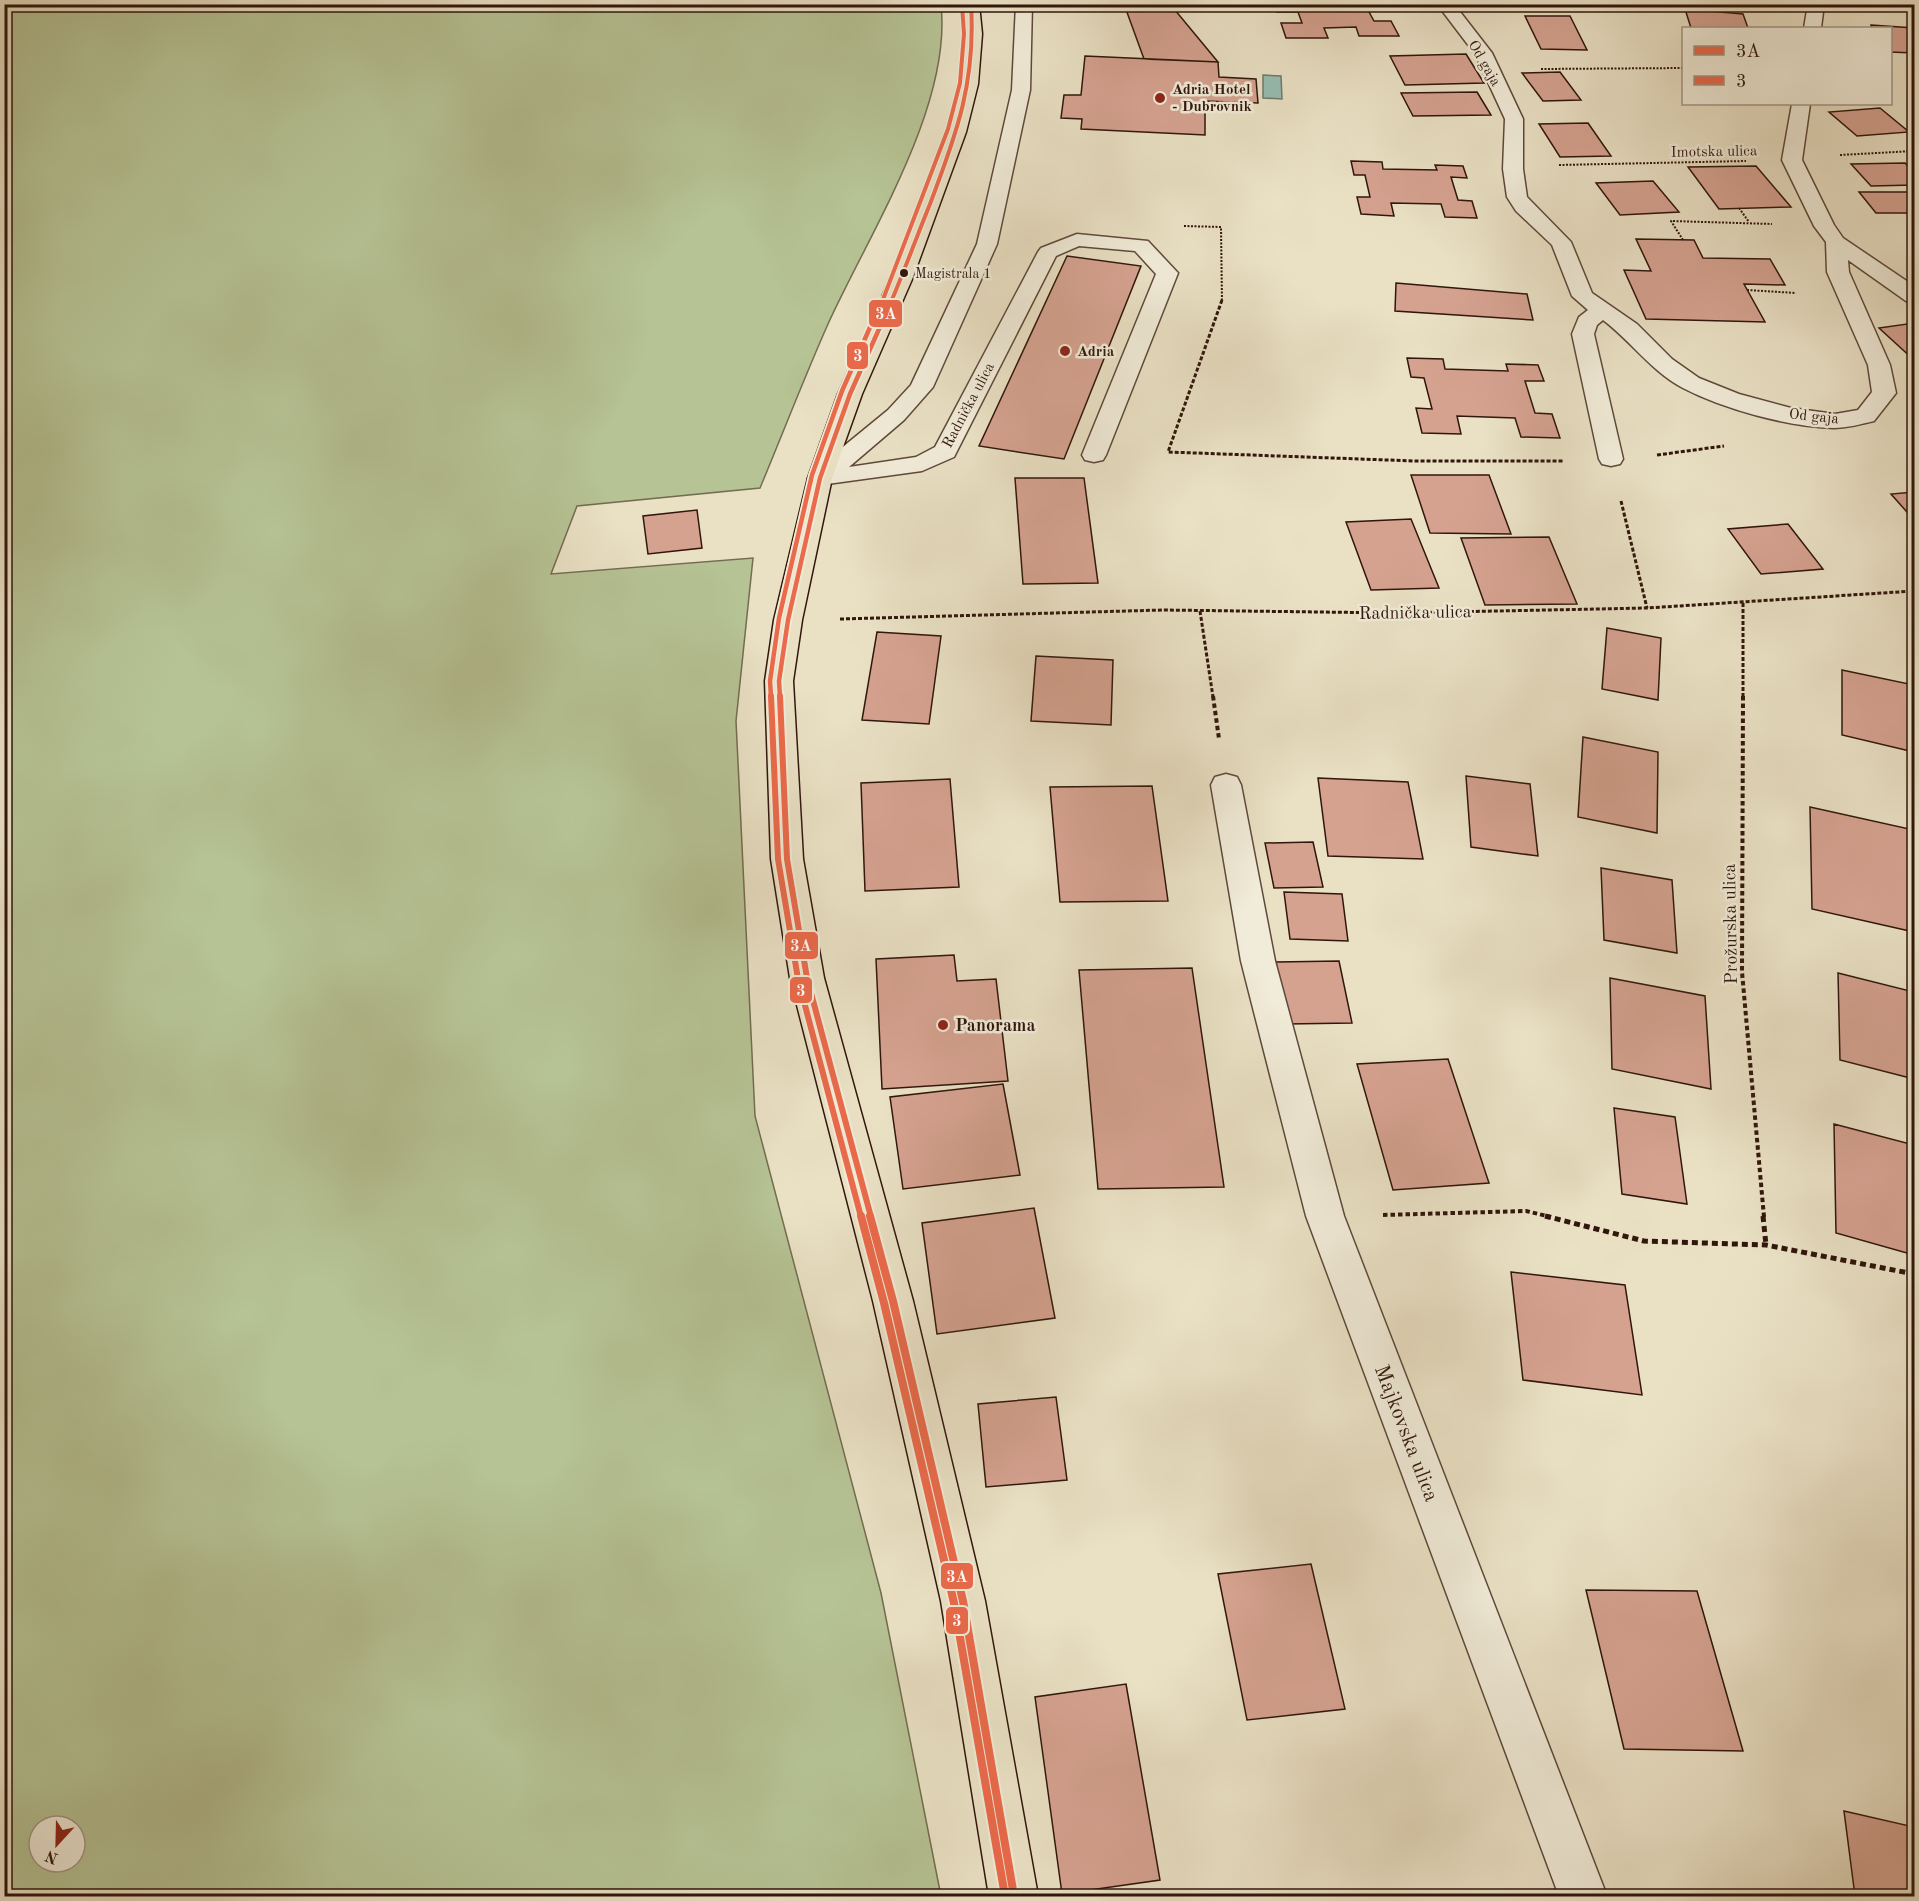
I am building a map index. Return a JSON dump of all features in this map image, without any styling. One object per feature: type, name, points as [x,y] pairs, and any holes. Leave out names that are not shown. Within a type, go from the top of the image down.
[{"type":"main road","points":[[971,4],[973,34],[969,84],[957,132],[902,277],[850,394],[820,478],[788,620],[779,681],[787,859],[807,978],[893,1302],[963,1601],[1014,1896]]},
{"type":"street","points":[[820,478],[896,415],[921,387],[987,244],[1021,90],[1024,4]]},
{"type":"street","name":"Od gaja","points":[[1445,4],[1483,53],[1514,119],[1513,169],[1517,196],[1523,207],[1561,242],[1583,296],[1629,329],[1664,364],[1701,387],[1731,399],[1790,415],[1835,420],[1866,416],[1884,393],[1879,365],[1838,272],[1830,233]]},
{"type":"street","points":[[1813,27],[1816,4]]},
{"type":"street","points":[[1801,105],[1792,160],[1830,233],[1914,296]]},
{"type":"street","name":"Radnička ulica","points":[[820,478],[922,464],[945,452],[1048,252],[1077,240],[1141,245],[1167,273],[1095,455]]},
{"type":"street","points":[[1601,311],[1587,322],[1583,334],[1611,459]]},
{"type":"street","name":"Majkovska ulica","points":[[1226,785],[1258,961],[1325,1216],[1583,1896]]},
{"type":"path","points":[[1492,70],[1682,68]]},
{"type":"path","name":"Imotska ulica","points":[[1513,169],[1586,163],[1792,160],[1914,151]]},
{"type":"path","points":[[1739,208],[1749,223]]},
{"type":"path","points":[[1683,240],[1671,221],[1749,223],[1830,233]]},
{"type":"path","points":[[1176,226],[1221,227],[1222,303],[1168,453],[1460,463],[1611,459],[1734,445]]},
{"type":"path","points":[[1611,459],[1647,608]]},
{"type":"path","name":"Radnička ulica","points":[[788,620],[1200,611],[1398,613],[1647,608],[1914,591]]},
{"type":"path","name":"Prožurska ulica","points":[[1743,603],[1742,972],[1766,1245]]},
{"type":"path","points":[[1200,611],[1226,785]]},
{"type":"path","points":[[1325,1216],[1526,1211],[1644,1241],[1766,1245],[1914,1274]]},
{"type":"green space","points":[[5,4],[941,5],[941,44],[934,85],[921,126],[885,209],[828,324],[760,488],[577,506],[551,574],[753,558],[736,721],[755,1116],[881,1593],[941,1896],[5,1896]]},
{"type":"water","points":[[1263,75],[1281,76],[1282,99],[1263,98]]},
{"type":"building","points":[[1124,4],[1170,4],[1218,62],[1144,59]]},
{"type":"building","points":[[1274,4],[1386,4],[1389,10],[1368,10],[1374,21],[1391,21],[1399,36],[1359,36],[1356,27],[1324,28],[1328,38],[1286,38],[1281,23],[1302,23],[1298,12],[1277,12]]},
{"type":"building","points":[[1742,4],[1777,4],[1777,9]]},
{"type":"building","points":[[1895,4],[1914,4],[1914,10],[1899,9]]},
{"type":"building","points":[[1685,9],[1743,14],[1748,27],[1691,27]]},
{"type":"building","points":[[1525,16],[1570,16],[1587,50],[1541,49]]},
{"type":"building","points":[[1871,25],[1914,28],[1914,53],[1892,52],[1892,27],[1872,27]]},
{"type":"building","points":[[1466,54],[1484,83],[1405,85],[1390,56]]},
{"type":"building","name":"Adria Hotel - Dubrovnik","points":[[1085,56],[1218,62],[1219,77],[1256,79],[1258,103],[1205,101],[1205,135],[1081,129],[1082,119],[1061,118],[1064,95],[1081,95]]},
{"type":"building","points":[[1560,72],[1581,100],[1543,101],[1522,73]]},
{"type":"building","points":[[1477,92],[1491,115],[1413,116],[1401,93]]},
{"type":"building","points":[[1880,108],[1909,132],[1857,136],[1829,112]]},
{"type":"building","points":[[1588,123],[1611,156],[1560,157],[1539,124]]},
{"type":"building","points":[[1351,161],[1382,162],[1383,169],[1437,170],[1435,165],[1463,166],[1467,178],[1451,177],[1458,200],[1472,201],[1477,218],[1445,217],[1441,204],[1391,203],[1394,216],[1361,214],[1357,197],[1370,197],[1365,175],[1354,175]]},
{"type":"building","points":[[1905,163],[1914,173],[1914,185],[1871,186],[1851,164]]},
{"type":"building","points":[[1756,166],[1791,207],[1719,209],[1688,167]]},
{"type":"building","points":[[1653,181],[1679,212],[1620,215],[1596,183]]},
{"type":"building","points":[[1859,192],[1914,192],[1914,213],[1876,213]]},
{"type":"building","points":[[1636,239],[1694,240],[1703,258],[1770,259],[1785,285],[1744,284],[1765,322],[1646,319],[1624,270],[1651,271]]},
{"type":"building","points":[[1067,256],[1141,266],[1064,459],[979,446]]},
{"type":"building","points":[[1396,283],[1527,294],[1533,320],[1395,311]]},
{"type":"building","points":[[1914,323],[1914,360],[1879,328]]},
{"type":"building","points":[[1407,358],[1443,359],[1445,369],[1508,371],[1506,364],[1538,365],[1544,381],[1525,381],[1535,413],[1552,414],[1560,438],[1521,437],[1515,418],[1457,416],[1461,434],[1422,433],[1416,408],[1432,409],[1424,378],[1411,377]]},
{"type":"building","points":[[1411,475],[1489,475],[1511,534],[1430,533]]},
{"type":"building","points":[[1015,478],[1084,478],[1098,583],[1023,584]]},
{"type":"building","points":[[1914,492],[1914,520],[1891,494]]},
{"type":"building","points":[[697,510],[702,548],[648,554],[643,516]]},
{"type":"building","points":[[1411,519],[1439,588],[1371,590],[1346,522]]},
{"type":"building","points":[[1788,524],[1823,569],[1761,574],[1728,529]]},
{"type":"building","points":[[1549,537],[1577,604],[1485,605],[1461,538]]},
{"type":"building","points":[[1607,628],[1661,638],[1658,700],[1602,689]]},
{"type":"building","points":[[877,632],[941,636],[929,724],[862,720]]},
{"type":"building","points":[[1036,656],[1113,660],[1111,725],[1031,721]]},
{"type":"building","points":[[1842,670],[1914,685],[1914,752],[1842,735]]},
{"type":"building","points":[[1583,737],[1658,752],[1657,833],[1578,817]]},
{"type":"building","points":[[1466,776],[1530,784],[1538,856],[1471,847]]},
{"type":"building","points":[[1318,778],[1408,782],[1423,859],[1328,856]]},
{"type":"building","points":[[950,779],[959,887],[865,891],[861,783]]},
{"type":"building","points":[[1152,786],[1168,901],[1060,902],[1050,787]]},
{"type":"building","points":[[1810,807],[1914,830],[1914,932],[1812,909]]},
{"type":"building","points":[[1313,842],[1323,887],[1274,888],[1265,843]]},
{"type":"building","points":[[1601,868],[1672,880],[1677,953],[1604,940]]},
{"type":"building","points":[[1284,892],[1342,894],[1348,941],[1290,939]]},
{"type":"building","points":[[954,955],[957,981],[996,979],[1008,1081],[882,1089],[876,959]]},
{"type":"building","points":[[1339,961],[1352,1023],[1287,1024],[1276,962]]},
{"type":"building","points":[[1192,968],[1224,1187],[1098,1189],[1079,970]]},
{"type":"building","points":[[1838,973],[1914,992],[1914,1079],[1840,1060]]},
{"type":"building","points":[[1610,978],[1705,996],[1711,1089],[1612,1069]]},
{"type":"building","points":[[1448,1059],[1489,1183],[1393,1190],[1357,1064]]},
{"type":"building","points":[[1003,1084],[1020,1175],[903,1189],[890,1097]]},
{"type":"building","points":[[1614,1108],[1675,1117],[1687,1204],[1622,1194]]},
{"type":"building","points":[[1834,1124],[1914,1145],[1914,1255],[1836,1233]]},
{"type":"building","points":[[1034,1208],[1055,1318],[937,1334],[922,1223]]},
{"type":"building","points":[[1511,1272],[1625,1285],[1642,1395],[1523,1380]]},
{"type":"building","points":[[1056,1397],[1067,1480],[986,1487],[978,1404]]},
{"type":"building","points":[[1311,1564],[1345,1709],[1247,1720],[1218,1574]]},
{"type":"building","points":[[1586,1590],[1697,1591],[1743,1751],[1624,1749]]},
{"type":"building","points":[[1126,1684],[1160,1880],[1062,1894],[1035,1697]]},
{"type":"building","points":[[1844,1811],[1914,1827],[1914,1896],[1855,1896]]},
{"type":"transit line","name":"3A","points":[[971,4],[973,34],[969,84],[957,132],[902,277],[850,394],[820,478],[788,620],[779,681],[787,859],[807,978],[893,1301],[963,1601],[1014,1896]]},
{"type":"transit line","name":"3","points":[[962,5],[964,34],[960,83],[948,129],[894,274],[842,391],[812,475],[779,618],[770,681],[778,859],[798,979],[884,1303],[954,1603],[1005,1896]]},
{"type":"place","name":"Adria Hotel - Dubrovnik","points":[[1160,98]]},
{"type":"place","name":"Magistrala 1","points":[[904,273]]},
{"type":"place","name":"Adria","points":[[1065,351]]},
{"type":"place","name":"Panorama","points":[[943,1025]]}]
